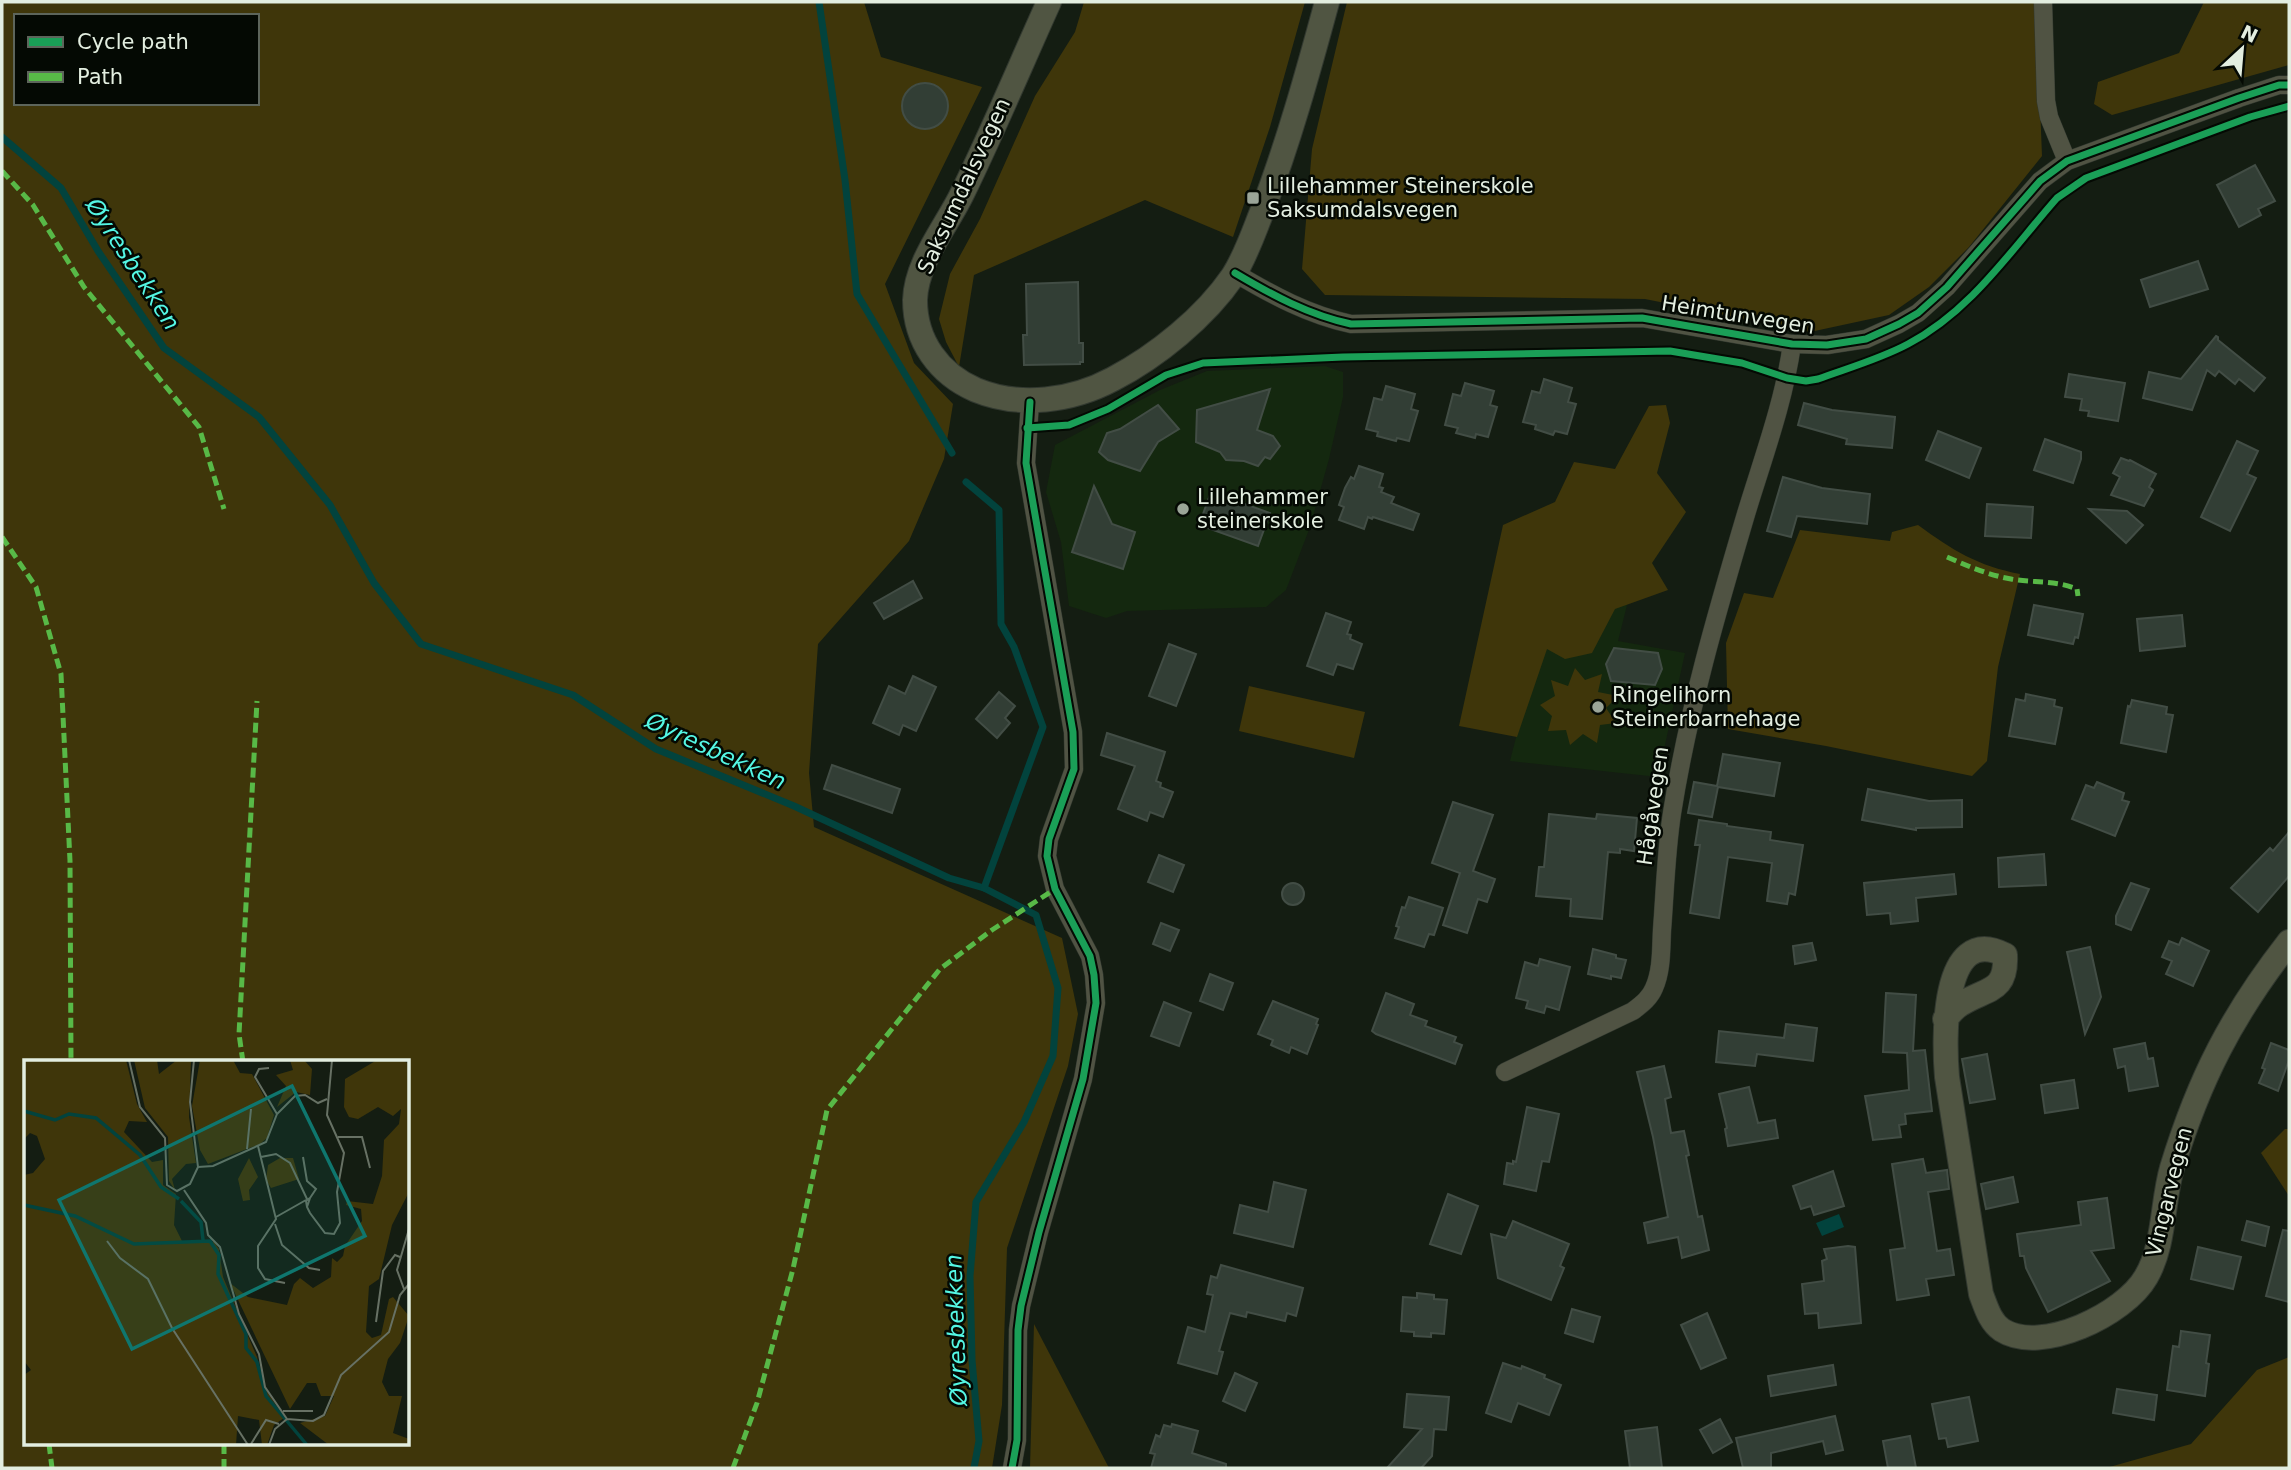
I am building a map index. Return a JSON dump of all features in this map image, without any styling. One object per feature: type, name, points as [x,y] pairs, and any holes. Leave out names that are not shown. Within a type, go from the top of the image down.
[{"type":"main road","name":"Saksumdalsvegen","points":[[1049,2],[962,195],[926,260],[915,299],[918,324],[925,345],[950,376],[988,395],[1030,402],[1078,393],[1134,368],[1158,351],[1208,306],[1235,273],[1278,169],[1326,2]]},
{"type":"main road","name":"Vingarvegen","points":[[1945,1019],[1947,1077],[1981,1294],[1994,1324],[2003,1331],[2024,1339],[2050,1338],[2106,1314],[2134,1293],[2147,1276],[2156,1250],[2171,1172],[2205,1074],[2238,1012],[2289,942]]},
{"type":"street","points":[[2043,2],[2046,101],[2049,117],[2067,161]]},
{"type":"street","name":"Heimtunvegen","points":[[1235,273],[1302,309],[1325,319],[1351,324],[1643,318],[1792,344],[1827,345],[1866,339],[1918,313],[1947,287],[2040,181],[2067,161],[2239,98],[2279,85],[2289,85]]},
{"type":"street","name":"Hågåvegen","points":[[1505,1072],[1633,1011],[1644,1003],[1658,979],[1669,835],[1690,716],[1787,378],[1792,344]]},
{"type":"street","points":[[1012,1468],[1017,1440],[1018,1330],[1021,1306],[1039,1232],[1083,1079],[1096,1003],[1090,956],[1055,890],[1047,856],[1049,839],[1070,785],[1074,769],[1074,749],[1026,463],[1030,402]]},
{"type":"shaded area","points":[[2,2],[864,2],[881,57],[982,87],[885,284],[914,363],[953,404],[944,459],[909,541],[818,644],[809,773],[814,827],[1062,938],[1078,1014],[1068,1066],[1007,1248],[1002,1405],[992,1468],[2,1468]]},
{"type":"shaded area","points":[[1084,2],[1305,2],[1270,127],[1233,237],[1145,200],[974,275],[959,367],[946,342],[939,319],[950,274],[980,219],[1035,96],[1075,32]]},
{"type":"shaded area","points":[[1347,2],[2036,2],[2042,156],[1969,247],[1929,287],[1889,315],[1810,332],[1645,299],[1325,295],[1302,269],[1312,149]]},
{"type":"shaded area","points":[[2204,2],[2289,2],[2289,65],[2112,115],[2094,104],[2098,82],[2179,53]]},
{"type":"shaded area","name":"Lillehammer steinerskole","points":[[1325,366],[1343,372],[1343,397],[1310,527],[1286,590],[1266,607],[1127,611],[1106,618],[1069,606],[1061,542],[1046,492],[1055,445],[1160,390],[1207,371]]},
{"type":"shaded area","points":[[1666,405],[1670,423],[1657,473],[1686,512],[1652,563],[1668,590],[1615,609],[1592,653],[1565,659],[1547,649],[1517,737],[1459,726],[1503,525],[1555,502],[1574,462],[1615,469],[1649,406]]},
{"type":"shaded area","points":[[1918,525],[1966,556],[2020,574],[1998,667],[1987,761],[1972,776],[1728,729],[1726,643],[1744,593],[1773,598],[1800,530],[1890,541],[1892,532]]},
{"type":"shaded area","name":"Ringelihorn Steinerbarnehage","points":[[1632,585],[1618,641],[1685,653],[1658,777],[1510,761],[1542,635]]},
{"type":"shaded area","points":[[1575,668],[1585,680],[1602,674],[1598,692],[1618,696],[1606,708],[1616,723],[1600,725],[1597,743],[1583,734],[1570,745],[1566,730],[1548,731],[1552,716],[1540,705],[1555,696],[1551,680],[1568,686]]},
{"type":"shaded area","points":[[1249,686],[1365,712],[1354,758],[1239,731]]},
{"type":"shaded area","points":[[2285,1129],[2289,1129],[2289,1196],[2261,1153]]},
{"type":"shaded area","points":[[1034,1324],[1109,1468],[1030,1468]]},
{"type":"shaded area","points":[[2289,1357],[2289,1468],[2106,1468],[2191,1444],[2257,1370]]},
{"type":"water","points":[[1839,1214],[1844,1227],[1822,1236],[1816,1223]]},
{"type":"building","points":[[925,83],[942,89],[948,106],[942,123],[925,129],[908,123],[902,106],[908,89]]},
{"type":"building","points":[[2255,165],[2275,201],[2258,209],[2261,215],[2239,227],[2217,185]]},
{"type":"building","points":[[2198,261],[2208,289],[2150,307],[2141,280]]},
{"type":"building","points":[[1078,282],[1079,343],[1083,343],[1083,362],[1024,365],[1023,335],[1027,335],[1026,284]]},
{"type":"building","points":[[2216,336],[2265,378],[2254,391],[2239,379],[2235,384],[2219,371],[2215,376],[2207,370],[2192,410],[2143,398],[2149,372],[2181,379]]},
{"type":"building","points":[[2069,374],[2125,383],[2118,421],[2088,416],[2089,411],[2080,410],[2082,399],[2065,397]]},
{"type":"building","points":[[1544,379],[1572,388],[1568,402],[1576,404],[1567,434],[1555,431],[1553,435],[1535,429],[1536,425],[1523,422],[1532,391],[1540,393]]},
{"type":"building","points":[[1465,383],[1494,391],[1490,405],[1497,407],[1488,437],[1476,434],[1475,438],[1456,433],[1458,428],[1445,425],[1453,394],[1461,396]]},
{"type":"building","points":[[1386,386],[1415,394],[1411,409],[1418,411],[1409,441],[1377,436],[1378,432],[1366,429],[1374,398],[1382,400]]},
{"type":"building","points":[[1270,389],[1257,430],[1273,436],[1280,446],[1270,459],[1265,457],[1258,466],[1244,461],[1226,460],[1220,452],[1196,442],[1197,410]]},
{"type":"building","points":[[1804,403],[1832,410],[1895,417],[1892,448],[1846,444],[1847,439],[1798,425]]},
{"type":"building","points":[[1158,405],[1179,429],[1158,442],[1140,471],[1108,460],[1099,452],[1107,433],[1120,429]]},
{"type":"building","points":[[1938,431],[1981,448],[1969,478],[1926,460]]},
{"type":"building","points":[[2045,439],[2081,452],[2073,483],[2034,470]]},
{"type":"building","points":[[2237,441],[2258,451],[2247,474],[2256,478],[2230,531],[2201,517]]},
{"type":"building","points":[[2121,458],[2156,474],[2149,487],[2153,490],[2144,506],[2111,495],[2120,477],[2113,473]]},
{"type":"building","points":[[1359,466],[1383,474],[1379,487],[1383,488],[1381,492],[1394,497],[1391,503],[1419,514],[1413,530],[1373,517],[1368,517],[1364,529],[1339,520],[1344,507],[1339,505],[1345,488],[1351,477],[1354,479]]},
{"type":"building","points":[[1783,477],[1822,488],[1870,494],[1867,524],[1797,516],[1791,537],[1767,531]]},
{"type":"building","points":[[1094,486],[1112,524],[1135,532],[1123,569],[1072,552]]},
{"type":"building","points":[[1211,492],[1270,513],[1258,546],[1199,525]]},
{"type":"building","points":[[1987,504],[2033,507],[2031,538],[1985,536]]},
{"type":"building","points":[[2089,509],[2127,511],[2143,525],[2126,543]]},
{"type":"building","points":[[913,581],[922,598],[884,619],[874,603]]},
{"type":"building","points":[[2034,605],[2083,614],[2078,638],[2075,637],[2073,644],[2028,635]]},
{"type":"building","points":[[1326,613],[1351,622],[1347,634],[1351,635],[1350,639],[1362,644],[1353,669],[1337,664],[1333,675],[1307,666]]},
{"type":"building","points":[[2182,615],[2185,646],[2140,651],[2137,619]]},
{"type":"building","points":[[1169,644],[1196,654],[1176,706],[1149,696]]},
{"type":"building","points":[[1614,648],[1658,653],[1662,669],[1655,685],[1611,681],[1606,664]]},
{"type":"building","points":[[913,676],[936,687],[916,731],[903,725],[899,735],[873,723],[889,686],[905,694]]},
{"type":"building","points":[[999,692],[1015,706],[1005,718],[1010,723],[997,738],[976,719]]},
{"type":"building","points":[[2026,694],[2055,700],[2054,706],[2062,708],[2055,744],[2009,736],[2016,699],[2025,701]]},
{"type":"building","points":[[2132,700],[2167,707],[2166,714],[2173,715],[2166,752],[2121,743],[2128,706],[2130,707]]},
{"type":"building","points":[[1107,733],[1165,752],[1156,781],[1161,783],[1160,787],[1173,792],[1163,817],[1150,812],[1147,821],[1118,809],[1135,766],[1101,755]]},
{"type":"building","points":[[1723,754],[1780,763],[1774,796],[1718,787],[1712,817],[1688,813],[1694,782],[1717,786]]},
{"type":"building","points":[[832,765],[900,789],[892,813],[824,789]]},
{"type":"building","points":[[2097,782],[2124,793],[2122,800],[2129,802],[2115,836],[2072,819],[2086,785],[2094,788]]},
{"type":"building","points":[[1868,789],[1929,801],[1962,800],[1962,827],[1916,830],[1862,820]]},
{"type":"building","points":[[1453,802],[1493,815],[1473,871],[1495,879],[1487,902],[1478,899],[1467,933],[1443,925],[1460,873],[1432,863]]},
{"type":"building","points":[[1549,814],[1596,819],[1597,814],[1637,818],[1634,851],[1620,849],[1620,853],[1608,852],[1602,919],[1570,916],[1571,899],[1536,896],[1539,867],[1544,867]]},
{"type":"building","points":[[1699,820],[1771,832],[1770,840],[1803,845],[1795,895],[1789,893],[1787,904],[1767,901],[1772,863],[1728,857],[1719,918],[1690,913],[1700,845],[1695,845]]},
{"type":"building","points":[[2289,832],[2289,876],[2258,912],[2231,888],[2270,848],[2273,851]]},
{"type":"building","points":[[2044,854],[2046,885],[1999,887],[1998,858]]},
{"type":"building","points":[[1159,855],[1184,865],[1173,892],[1148,882]]},
{"type":"building","points":[[1954,874],[1956,894],[1916,898],[1918,921],[1891,924],[1890,913],[1867,915],[1864,883]]},
{"type":"building","points":[[1293,883],[1301,886],[1304,894],[1301,902],[1293,905],[1285,902],[1282,894],[1285,886]]},
{"type":"building","points":[[2131,883],[2149,889],[2131,930],[2116,924],[2116,916]]},
{"type":"building","points":[[1409,897],[1443,908],[1434,935],[1429,934],[1424,947],[1395,938],[1402,907],[1405,908]]},
{"type":"building","points":[[1161,923],[1179,930],[1170,951],[1153,944]]},
{"type":"building","points":[[2182,938],[2209,951],[2193,986],[2166,974],[2172,961],[2162,957],[2169,941],[2179,945]]},
{"type":"building","points":[[1812,943],[1816,960],[1795,964],[1793,946]]},
{"type":"building","points":[[2090,947],[2101,997],[2085,1034],[2067,952]]},
{"type":"building","points":[[1593,949],[1626,960],[1621,978],[1611,976],[1611,979],[1588,974]]},
{"type":"building","points":[[1540,959],[1570,967],[1559,1010],[1546,1006],[1544,1013],[1526,1008],[1528,1001],[1516,998],[1525,962],[1538,966]]},
{"type":"building","points":[[1210,974],[1233,983],[1223,1010],[1200,1001]]},
{"type":"building","points":[[1386,993],[1414,1004],[1410,1015],[1427,1021],[1425,1026],[1456,1037],[1454,1042],[1462,1045],[1455,1064],[1372,1031]]},
{"type":"building","points":[[1886,993],[1916,995],[1913,1051],[1925,1050],[1932,1111],[1905,1114],[1906,1124],[1899,1125],[1901,1137],[1873,1140],[1865,1096],[1909,1090],[1907,1053],[1883,1052]]},
{"type":"building","points":[[1273,1001],[1318,1019],[1307,1054],[1291,1047],[1289,1053],[1271,1045],[1273,1040],[1258,1034]]},
{"type":"building","points":[[1164,1002],[1191,1013],[1179,1046],[1151,1036]]},
{"type":"building","points":[[1786,1024],[1817,1028],[1813,1061],[1757,1054],[1755,1066],[1716,1062],[1719,1031],[1784,1038]]},
{"type":"building","points":[[2145,1043],[2148,1059],[2153,1058],[2158,1086],[2129,1091],[2125,1066],[2118,1068],[2114,1049]]},
{"type":"building","points":[[2271,1043],[2289,1050],[2289,1060],[2278,1091],[2259,1083]]},
{"type":"building","points":[[1987,1054],[1995,1099],[1970,1103],[1962,1059]]},
{"type":"building","points":[[1664,1066],[1671,1097],[1665,1099],[1671,1133],[1684,1131],[1698,1217],[1702,1216],[1709,1250],[1682,1258],[1678,1237],[1648,1243],[1644,1223],[1668,1217],[1637,1072]]},
{"type":"building","points":[[2074,1080],[2078,1108],[2045,1113],[2041,1085]]},
{"type":"building","points":[[1749,1087],[1758,1123],[1775,1120],[1778,1138],[1728,1146],[1719,1094]]},
{"type":"building","points":[[1527,1107],[1559,1114],[1549,1162],[1542,1161],[1536,1191],[1504,1184],[1507,1163],[1516,1162]]},
{"type":"building","points":[[1923,1159],[1926,1173],[1947,1170],[1949,1189],[1928,1192],[1937,1251],[1950,1249],[1954,1275],[1926,1279],[1929,1295],[1897,1300],[1890,1250],[1905,1248],[1892,1164]]},
{"type":"building","points":[[1833,1171],[1844,1206],[1814,1215],[1811,1206],[1801,1209],[1793,1186]]},
{"type":"building","points":[[2013,1177],[2018,1202],[1986,1209],[1981,1184]]},
{"type":"building","points":[[1274,1182],[1306,1190],[1293,1247],[1234,1233],[1240,1205],[1268,1212]]},
{"type":"building","points":[[1448,1194],[1478,1206],[1461,1254],[1430,1244]]},
{"type":"building","points":[[2107,1198],[2114,1248],[2091,1251],[2110,1281],[2048,1312],[2026,1268],[2024,1256],[2020,1256],[2017,1234],[2081,1225],[2078,1202]]},
{"type":"building","points":[[1513,1221],[1569,1244],[1560,1266],[1564,1268],[1551,1300],[1498,1278],[1491,1234],[1506,1238]]},
{"type":"building","points":[[2247,1221],[2269,1227],[2265,1246],[2242,1240]]},
{"type":"building","points":[[2283,1230],[2289,1231],[2289,1302],[2266,1296]]},
{"type":"building","points":[[1855,1247],[1861,1323],[1819,1328],[1818,1313],[1805,1314],[1802,1284],[1824,1281],[1822,1261],[1827,1259],[1824,1249]]},
{"type":"building","points":[[2198,1247],[2241,1257],[2233,1289],[2191,1279]]},
{"type":"building","points":[[1221,1265],[1303,1288],[1296,1316],[1287,1313],[1285,1321],[1247,1312],[1246,1317],[1230,1313],[1219,1351],[1223,1352],[1217,1374],[1178,1363],[1188,1327],[1205,1332],[1213,1295],[1207,1294],[1211,1276],[1217,1278]]},
{"type":"building","points":[[1417,1293],[1447,1300],[1444,1334],[1431,1333],[1431,1337],[1414,1336],[1414,1332],[1401,1331],[1403,1297],[1417,1298]]},
{"type":"building","points":[[1572,1309],[1600,1317],[1593,1342],[1565,1333]]},
{"type":"building","points":[[1707,1313],[1726,1358],[1701,1369],[1681,1325]]},
{"type":"building","points":[[2181,1331],[2210,1335],[2205,1396],[2167,1390],[2173,1346],[2179,1347]]},
{"type":"building","points":[[1503,1363],[1521,1369],[1522,1366],[1561,1385],[1549,1415],[1518,1403],[1511,1422],[1486,1413]]},
{"type":"building","points":[[1833,1365],[1836,1385],[1771,1396],[1768,1376]]},
{"type":"building","points":[[1235,1373],[1257,1383],[1245,1411],[1223,1401]]},
{"type":"building","points":[[2117,1389],[2157,1395],[2154,1420],[2113,1413]]},
{"type":"building","points":[[1407,1394],[1449,1397],[1446,1430],[1434,1429],[1432,1456],[1421,1468],[1387,1468],[1422,1429],[1404,1427]]},
{"type":"building","points":[[1969,1397],[1978,1441],[1948,1447],[1946,1438],[1939,1439],[1932,1404]]},
{"type":"building","points":[[1835,1416],[1843,1450],[1826,1454],[1823,1441],[1771,1453],[1771,1468],[1743,1468],[1736,1438]]},
{"type":"building","points":[[1720,1419],[1732,1442],[1713,1453],[1700,1430]]},
{"type":"building","points":[[1172,1424],[1198,1431],[1192,1453],[1226,1464],[1226,1468],[1151,1468],[1155,1454],[1150,1453],[1156,1435],[1160,1437],[1164,1425],[1171,1427]]},
{"type":"building","points":[[1657,1427],[1662,1468],[1630,1468],[1625,1431]]},
{"type":"building","points":[[1910,1436],[1916,1468],[1888,1468],[1883,1441]]},
{"type":"waterway","points":[[819,2],[845,180],[857,294],[952,453]]},
{"type":"waterway","name":"Øyresbekken","points":[[2,137],[61,188],[98,251],[164,348],[259,417],[330,505],[374,583],[421,644],[573,695],[656,749],[794,806],[949,878],[984,888],[1036,915],[1058,988],[1053,1056],[1024,1122],[976,1202],[970,1276],[972,1360],[979,1441],[974,1468]]},
{"type":"waterway","points":[[966,482],[999,510],[1001,624],[1014,647],[1043,727],[984,888]]},
{"type":"marked path","points":[[2,171],[33,205],[84,287],[199,427],[224,509]]},
{"type":"marked path","points":[[2,537],[36,587],[61,674],[70,861],[71,1060]]},
{"type":"marked path","points":[[1947,557],[2003,577],[2069,586],[2077,589],[2078,596]]},
{"type":"marked path","points":[[243,1060],[239,1034],[257,701]]},
{"type":"marked path","points":[[733,1468],[757,1403],[793,1269],[827,1110],[940,969],[992,930],[1055,889]]},
{"type":"marked path","points":[[49,1446],[52,1468]]},
{"type":"marked path","points":[[224,1446],[224,1468]]},
{"type":"cycle path","points":[[1235,273],[1291,303],[1351,324],[1642,318],[1792,344],[1827,345],[1866,339],[1918,313],[1947,287],[2040,181],[2067,161],[2239,98],[2279,85],[2289,85]]},
{"type":"cycle path","points":[[1027,428],[1069,425],[1108,409],[1166,375],[1203,363],[1343,357],[1670,351],[1742,363],[1787,378],[1806,381],[1818,379],[1886,354],[1931,330],[1971,297],[2057,198],[2086,178],[2250,117],[2289,106]]},
{"type":"cycle path","points":[[1012,1468],[1017,1440],[1018,1330],[1021,1306],[1039,1232],[1083,1079],[1096,1003],[1090,956],[1055,889],[1047,856],[1049,839],[1074,769],[1073,732],[1026,463],[1030,402]]},
{"type":"place","name":"Lillehammer Steinerskole Saksumdalsvegen","points":[[1253,198]]},
{"type":"place","name":"Lillehammer steinerskole","points":[[1183,509]]},
{"type":"place","name":"Ringelihorn Steinerbarnehage","points":[[1598,707]]}]
